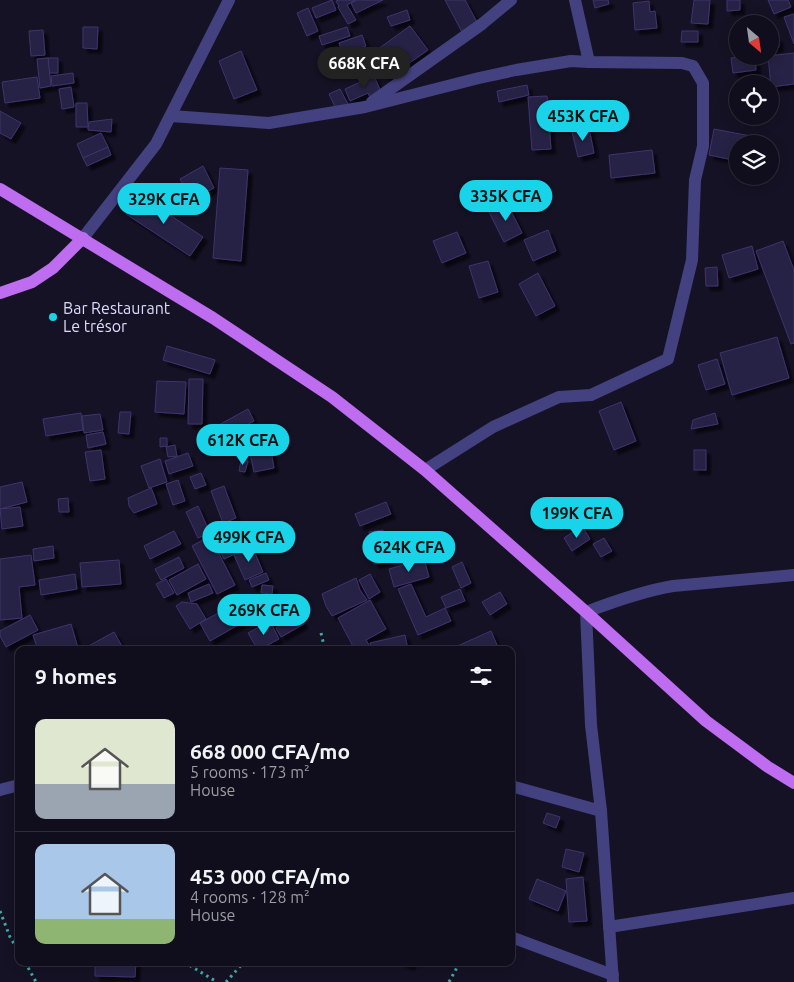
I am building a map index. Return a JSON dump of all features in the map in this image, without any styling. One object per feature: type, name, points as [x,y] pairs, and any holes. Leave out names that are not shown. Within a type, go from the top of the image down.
[{"type":"main road","points":[[0,189],[213,318],[324,392],[425,470],[706,721],[768,767],[794,783]]},
{"type":"main road","points":[[0,293],[32,282],[53,268],[83,238]]},
{"type":"street","points":[[83,238],[156,144],[229,0]]},
{"type":"street","points":[[365,107],[482,24],[511,0]]},
{"type":"street","points":[[575,0],[589,62]]},
{"type":"street","points":[[171,116],[269,123],[365,107],[479,78],[571,61],[682,63],[693,66],[703,83],[703,146],[696,180],[692,260],[668,359],[590,396],[559,397],[493,427],[425,470]]},
{"type":"street","points":[[515,939],[613,978],[601,811],[591,725],[586,612],[653,589],[794,575]]},
{"type":"street","points":[[0,790],[15,786]]},
{"type":"street","points":[[515,787],[601,811]]},
{"type":"street","points":[[609,927],[794,898]]},
{"type":"path","points":[[321,633],[324,646]]},
{"type":"path","points":[[0,912],[15,945]]},
{"type":"path","points":[[27,966],[36,982]]},
{"type":"path","points":[[191,966],[217,982]]},
{"type":"path","points":[[226,982],[240,966]]},
{"type":"path","points":[[449,982],[458,966]]},
{"type":"building","points":[[332,0],[336,10],[316,18],[312,8]]},
{"type":"building","points":[[355,0],[347,5],[356,20],[348,24],[338,7],[336,1]]},
{"type":"building","points":[[357,0],[383,0],[356,13],[351,3]]},
{"type":"building","points":[[445,0],[465,0],[478,24],[462,32]]},
{"type":"building","points":[[593,0],[608,0],[609,4],[595,8]]},
{"type":"building","points":[[694,0],[710,0],[708,24],[691,23]]},
{"type":"building","points":[[727,0],[740,0],[740,10],[727,11]]},
{"type":"building","points":[[768,0],[788,0],[791,7],[774,14]]},
{"type":"building","points":[[649,1],[650,12],[655,11],[657,28],[635,30],[633,3]]},
{"type":"building","points":[[308,8],[318,31],[307,36],[297,13]]},
{"type":"building","points":[[407,10],[410,20],[391,26],[387,17]]},
{"type":"building","points":[[794,14],[794,44],[784,17]]},
{"type":"building","points":[[410,26],[428,50],[388,78],[371,54]]},
{"type":"building","points":[[83,27],[98,27],[97,49],[83,48]]},
{"type":"building","points":[[347,27],[350,36],[322,45],[319,36]]},
{"type":"building","points":[[43,30],[45,55],[31,56],[29,31]]},
{"type":"building","points":[[682,31],[698,31],[698,42],[681,42]]},
{"type":"building","points":[[362,35],[366,46],[343,54],[339,43]]},
{"type":"building","points":[[241,51],[257,90],[234,99],[219,61]]},
{"type":"building","points":[[794,53],[794,84],[779,86],[779,75],[770,75],[769,65],[779,65],[779,55]]},
{"type":"building","points":[[48,58],[58,58],[58,73],[49,73]]},
{"type":"building","points":[[48,58],[51,86],[40,88],[37,59]]},
{"type":"building","points":[[732,65],[756,65],[756,70],[733,73]]},
{"type":"building","points":[[73,73],[74,83],[52,86],[51,76]]},
{"type":"building","points":[[374,76],[381,92],[370,97],[368,93],[350,101],[345,89]]},
{"type":"building","points":[[37,77],[40,98],[5,103],[2,82]]},
{"type":"building","points":[[527,85],[529,95],[499,102],[497,91]]},
{"type":"building","points":[[71,87],[74,107],[62,109],[59,89]]},
{"type":"building","points":[[340,89],[348,104],[336,109],[329,94]]},
{"type":"building","points":[[547,96],[551,149],[532,150],[528,97]]},
{"type":"building","points":[[76,103],[87,103],[88,127],[76,127]]},
{"type":"building","points":[[0,111],[21,123],[11,139],[0,133]]},
{"type":"building","points":[[112,119],[111,132],[88,130],[89,122]]},
{"type":"building","points":[[589,128],[594,153],[578,157],[572,132]]},
{"type":"building","points":[[714,129],[746,135],[729,135],[729,159],[709,155]]},
{"type":"building","points":[[101,133],[108,147],[83,158],[77,144]]},
{"type":"building","points":[[108,147],[111,155],[87,166],[83,158]]},
{"type":"building","points":[[652,150],[655,173],[611,178],[609,155]]},
{"type":"building","points":[[203,166],[214,188],[191,200],[180,179]]},
{"type":"building","points":[[220,168],[248,170],[241,261],[213,258]]},
{"type":"building","points":[[138,194],[203,237],[190,256],[126,214]]},
{"type":"building","points":[[507,203],[522,233],[504,242],[489,212]]},
{"type":"building","points":[[548,230],[556,251],[533,261],[524,240]]},
{"type":"building","points":[[457,232],[466,253],[442,263],[433,241]]},
{"type":"building","points":[[783,241],[794,270],[794,343],[791,344],[756,251]]},
{"type":"building","points":[[752,246],[758,269],[729,278],[722,255]]},
{"type":"building","points":[[488,261],[498,292],[479,298],[469,266]]},
{"type":"building","points":[[717,267],[718,286],[706,286],[705,268]]},
{"type":"building","points":[[538,273],[555,306],[536,316],[519,284]]},
{"type":"building","points":[[777,337],[789,378],[732,395],[720,353]]},
{"type":"building","points":[[167,346],[215,360],[210,374],[163,360]]},
{"type":"building","points":[[717,359],[725,384],[706,390],[698,365]]},
{"type":"building","points":[[189,379],[203,379],[202,424],[188,424]]},
{"type":"building","points":[[157,381],[186,382],[184,414],[155,412]]},
{"type":"building","points":[[621,402],[636,441],[614,450],[599,411]]},
{"type":"building","points":[[248,409],[254,421],[221,438],[215,427]]},
{"type":"building","points":[[120,412],[131,412],[129,434],[118,433]]},
{"type":"building","points":[[81,413],[83,430],[46,436],[43,419]]},
{"type":"building","points":[[715,413],[718,424],[691,429],[693,420]]},
{"type":"building","points":[[100,414],[103,430],[84,433],[82,416]]},
{"type":"building","points":[[103,432],[106,444],[88,448],[86,435]]},
{"type":"building","points":[[160,438],[167,438],[167,446],[160,447]]},
{"type":"building","points":[[269,439],[274,468],[254,472],[248,443]]},
{"type":"building","points":[[175,445],[177,456],[168,457],[166,447]]},
{"type":"building","points":[[101,450],[105,479],[90,481],[85,452]]},
{"type":"building","points":[[694,450],[706,450],[706,470],[694,470]]},
{"type":"building","points":[[188,453],[193,466],[169,474],[165,461]]},
{"type":"building","points":[[160,459],[167,482],[149,488],[141,466]]},
{"type":"building","points":[[241,460],[248,461],[245,472],[239,471]]},
{"type":"building","points":[[201,473],[206,485],[195,489],[190,477]]},
{"type":"building","points":[[178,480],[185,501],[173,505],[166,484]]},
{"type":"building","points":[[22,482],[27,502],[0,509],[0,487]]},
{"type":"building","points":[[224,486],[236,518],[223,523],[211,491]]},
{"type":"building","points":[[151,488],[157,504],[134,513],[129,506],[128,498]]},
{"type":"building","points":[[68,498],[69,512],[59,512],[58,499]]},
{"type":"building","points":[[386,502],[391,514],[360,526],[355,514]]},
{"type":"building","points":[[198,506],[210,533],[198,538],[186,512]]},
{"type":"building","points":[[20,507],[23,526],[2,529],[0,509]]},
{"type":"building","points":[[259,524],[263,537],[228,548],[224,534]]},
{"type":"building","points":[[582,526],[590,539],[572,551],[564,538]]},
{"type":"building","points":[[383,530],[388,561],[374,564],[369,532]]},
{"type":"building","points":[[174,531],[181,544],[150,559],[144,546]]},
{"type":"building","points":[[219,531],[228,549],[232,547],[235,554],[224,559],[212,535]]},
{"type":"building","points":[[210,536],[235,585],[217,594],[192,546]]},
{"type":"building","points":[[429,536],[434,550],[399,561],[394,548]]},
{"type":"building","points":[[604,538],[612,551],[601,557],[593,544]]},
{"type":"building","points":[[53,546],[54,558],[34,561],[33,549]]},
{"type":"building","points":[[252,546],[263,572],[245,580],[234,555]]},
{"type":"building","points":[[31,555],[35,585],[19,587],[22,618],[0,620],[0,559]]},
{"type":"building","points":[[179,557],[184,568],[161,580],[155,569]]},
{"type":"building","points":[[424,559],[429,577],[394,587],[389,569]]},
{"type":"building","points":[[119,560],[121,584],[82,587],[80,563]]},
{"type":"building","points":[[462,562],[471,583],[461,588],[452,567]]},
{"type":"building","points":[[198,564],[206,579],[177,595],[169,580]]},
{"type":"building","points":[[266,573],[269,580],[252,587],[249,580]]},
{"type":"building","points":[[75,574],[77,589],[41,595],[39,580]]},
{"type":"building","points":[[370,574],[380,592],[369,599],[359,580]]},
{"type":"building","points":[[356,578],[360,590],[367,600],[332,616],[322,594]]},
{"type":"building","points":[[166,579],[174,593],[164,598],[156,584]]},
{"type":"building","points":[[209,584],[213,593],[191,602],[188,593]]},
{"type":"building","points":[[411,584],[426,617],[445,608],[451,621],[418,635],[398,589]]},
{"type":"building","points":[[262,585],[273,586],[272,594],[261,593]]},
{"type":"building","points":[[460,589],[465,601],[446,608],[441,597]]},
{"type":"building","points":[[500,592],[507,604],[490,615],[482,602]]},
{"type":"building","points":[[244,599],[254,616],[210,641],[200,623]]},
{"type":"building","points":[[370,600],[386,629],[366,640],[370,646],[353,646],[338,618]]},
{"type":"building","points":[[182,602],[197,604],[206,619],[190,629],[176,606]]},
{"type":"building","points":[[30,615],[38,630],[6,647],[0,636],[0,631]]},
{"type":"building","points":[[299,615],[304,624],[281,637],[276,628]]},
{"type":"building","points":[[270,621],[279,639],[266,646],[256,646],[248,633]]},
{"type":"building","points":[[71,624],[77,646],[37,646],[33,635]]},
{"type":"building","points":[[491,631],[497,645],[495,646],[457,646]]},
{"type":"building","points":[[114,632],[122,646],[88,646]]},
{"type":"building","points":[[405,635],[407,646],[371,646],[370,643]]},
{"type":"building","points":[[547,813],[560,817],[556,828],[543,823]]},
{"type":"building","points":[[566,849],[584,853],[579,872],[562,867]]},
{"type":"building","points":[[583,877],[587,921],[569,922],[566,879]]},
{"type":"building","points":[[537,879],[566,891],[558,911],[529,899]]},
{"type":"building","points":[[95,966],[136,966],[135,977],[95,976]]},
{"type":"place","name":"Bar Restaurant Le trésor","points":[[53,317]]}]
